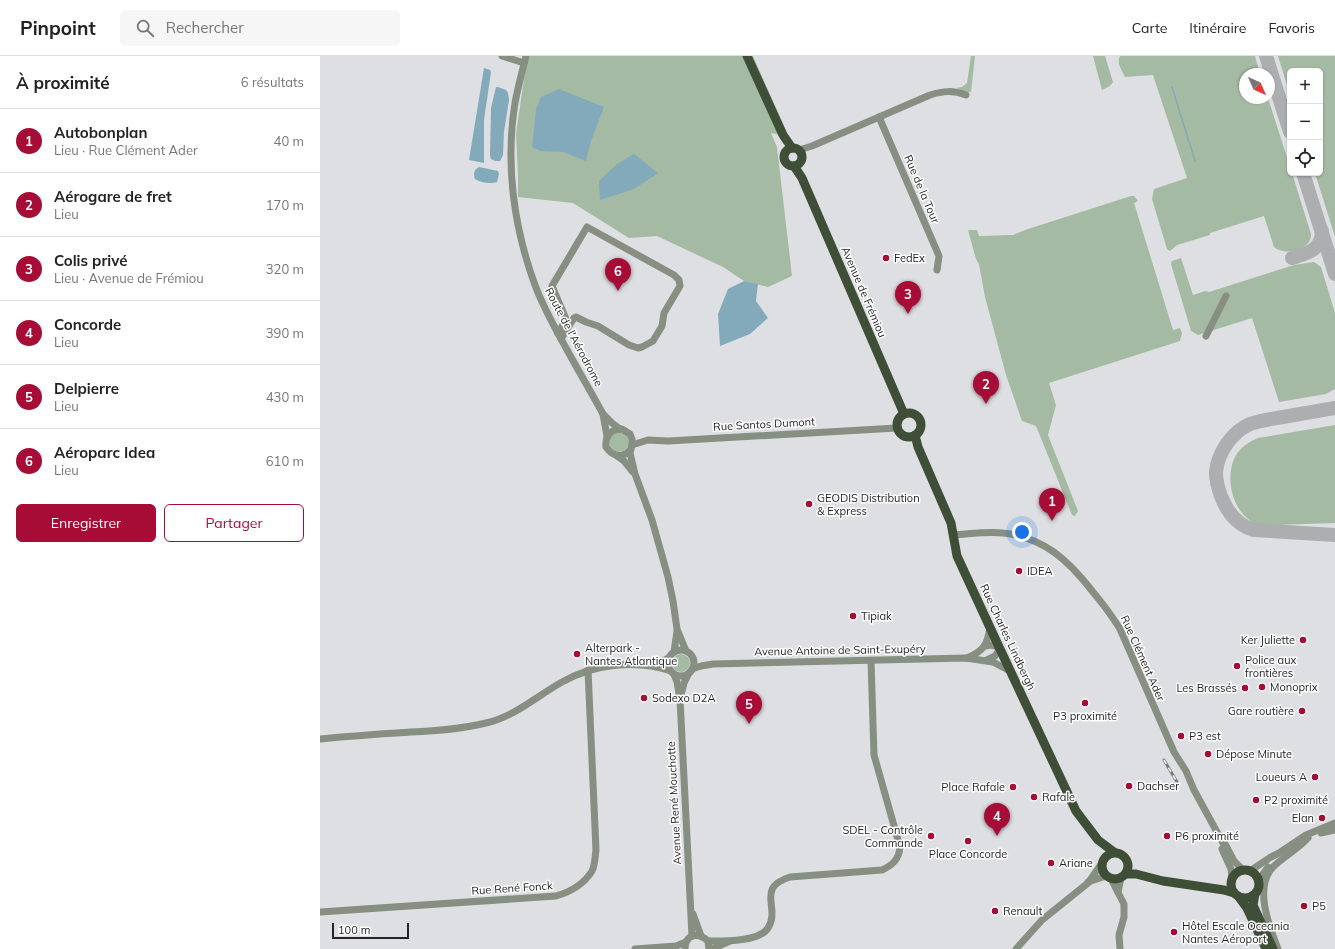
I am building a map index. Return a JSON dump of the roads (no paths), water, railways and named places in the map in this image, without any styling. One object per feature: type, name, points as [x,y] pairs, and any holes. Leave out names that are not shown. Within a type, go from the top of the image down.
[{"type":"main road","name":"Avenue de Frémiou","points":[[747,56],[783,134],[796,155],[802,178],[904,414]]},
{"type":"main road","points":[[904,414],[915,415],[920,421],[920,429],[915,435],[908,437],[899,432],[897,425],[899,418],[904,414]]},
{"type":"main road","name":"Rue Charles Lindbergh","points":[[915,435],[918,447],[949,517],[954,535],[957,556],[1072,803],[1098,840],[1114,852]]},
{"type":"main road","name":"Rue Charles Lindbergh","points":[[1098,840],[1103,860]]},
{"type":"main road","points":[[1174,882],[1137,869],[1128,862],[1123,855],[1114,852],[1103,860],[1102,870],[1109,877],[1136,874],[1163,881],[1189,884],[1216,883],[1232,879]]},
{"type":"main road","points":[[1124,876],[1129,869],[1128,862]]},
{"type":"main road","points":[[1266,949],[1247,908],[1231,887],[1232,879],[1235,874],[1246,870],[1254,874],[1259,880],[1258,889],[1253,901],[1254,908],[1273,949]]},
{"type":"main road","points":[[1189,884],[1224,890],[1250,898],[1255,894]]},
{"type":"street","points":[[502,56],[525,59]]},
{"type":"street","name":"Route de l'Aérodrome","points":[[525,59],[513,116],[511,148],[515,206],[523,248],[535,286],[546,312],[603,414],[620,429]]},
{"type":"street","points":[[796,155],[812,146],[930,95],[943,91],[959,92],[966,95]]},
{"type":"street","name":"Rue de la Tour","points":[[879,117],[939,256],[937,270]]},
{"type":"street","points":[[586,227],[589,227],[674,275],[679,280],[680,286],[664,313],[662,326],[650,344],[640,348],[633,347],[598,326],[574,317],[559,336],[566,319],[552,286],[586,227]]},
{"type":"street","points":[[1206,336],[1226,296]]},
{"type":"street","name":"Route de l'Aérodrome","points":[[603,414],[607,436]]},
{"type":"street","name":"Rue Santos Dumont","points":[[632,447],[648,440],[668,441],[898,428]]},
{"type":"street","points":[[634,474],[624,461],[612,454],[606,447],[607,436],[612,431],[620,429],[648,440]]},
{"type":"street","points":[[320,739],[461,728],[487,723],[519,709],[563,681],[588,670],[609,666],[644,666],[661,668],[682,676],[690,671],[693,660],[686,651],[677,629],[674,601],[662,556],[652,520],[634,474],[630,453],[632,439],[630,434]]},
{"type":"street","points":[[617,456],[628,453],[632,447]]},
{"type":"street","name":"Rue Clément Ader","points":[[954,535],[1002,532],[1021,536],[1049,548],[1071,565],[1109,611],[1120,629],[1174,752],[1186,771],[1194,790],[1223,843],[1234,861],[1246,870]]},
{"type":"street","points":[[967,658],[976,654],[985,646],[990,628]]},
{"type":"street","points":[[672,673],[668,663],[672,654],[677,629]]},
{"type":"street","points":[[985,646],[991,645],[1000,648],[995,656],[987,660]]},
{"type":"street","points":[[644,666],[661,662],[672,654],[682,650],[686,651]]},
{"type":"street","name":"Avenue Antoine de Saint-Exupéry","points":[[692,657],[713,664]]},
{"type":"street","name":"Avenue Antoine de Saint-Exupéry","points":[[690,671],[713,664],[967,658],[987,660],[1010,671]]},
{"type":"street","points":[[708,940],[711,949],[732,941],[758,936],[764,932],[767,929],[770,920],[772,891],[774,886],[783,879],[790,877],[882,870],[898,858],[900,847],[874,755],[870,661]]},
{"type":"street","name":"Rue René Fonck","points":[[320,912],[556,896],[567,893],[577,887],[592,870],[596,850],[588,670]]},
{"type":"street","name":"Avenue René Mouchotte","points":[[680,699],[684,683],[690,671]]},
{"type":"street","name":"Avenue René Mouchotte","points":[[672,673],[677,682],[680,699],[692,936]]},
{"type":"street","name":"Rue Clément Ader","points":[[1174,752],[1176,760],[1228,860],[1232,873],[1232,879]]},
{"type":"street","points":[[1246,870],[1279,853],[1306,835],[1335,823]]},
{"type":"street","points":[[1259,880],[1271,864],[1298,843],[1322,832],[1335,830]]},
{"type":"street","points":[[1278,949],[1267,917],[1264,895],[1265,880],[1269,871],[1273,867],[1302,845],[1308,838]]},
{"type":"street","points":[[1016,949],[1042,920],[1088,883],[1103,860]]},
{"type":"street","points":[[1118,892],[1124,876]]},
{"type":"street","points":[[1088,883],[1109,877],[1123,901],[1124,917],[1119,935],[1120,949]]},
{"type":"street","name":"Avenue René Mouchotte","points":[[690,906],[702,936]]},
{"type":"street","points":[[635,949],[686,946],[692,936],[696,935],[702,936],[708,940],[732,941]]},
{"type":"street","points":[[660,947],[670,949]]},
{"type":"water","points":[[484,68],[490,70],[491,72],[484,120],[484,163],[469,160]]},
{"type":"water","points":[[496,87],[506,90],[509,100],[504,132],[503,155],[500,161],[491,159],[490,156],[491,108]]},
{"type":"water","points":[[559,89],[604,107],[591,141],[586,161],[563,152],[540,151],[532,147],[536,109],[541,97]]},
{"type":"water","points":[[634,154],[658,173],[634,189],[600,200],[599,181],[617,164]]},
{"type":"water","points":[[479,167],[498,171],[499,174],[497,182],[486,183],[475,179],[474,172]]},
{"type":"water","points":[[744,281],[758,284],[756,301],[768,318],[750,334],[720,346],[718,314],[728,289]]},
{"type":"waterway","points":[[1172,87],[1195,161]]},
{"type":"railway","points":[[1164,760],[1177,782]]},
{"type":"place","name":"FedEx","points":[[886,258]]},
{"type":"place","name":"Aéroparc Idea","points":[[618,291]]},
{"type":"place","name":"Colis privé","points":[[908,314]]},
{"type":"place","name":"Aérogare de fret","points":[[986,404]]},
{"type":"place","name":"GEODIS Distribution & Express","points":[[809,504]]},
{"type":"place","name":"Autobonplan","points":[[1052,521]]},
{"type":"place","name":"IDEA","points":[[1019,571]]},
{"type":"place","name":"Tipiak","points":[[853,616]]},
{"type":"place","name":"Ker Juliette","points":[[1303,640]]},
{"type":"place","name":"Alterpark - Nantes Atlantique","points":[[577,654]]},
{"type":"place","name":"Police aux frontières","points":[[1237,666]]},
{"type":"place","name":"Monoprix","points":[[1262,687]]},
{"type":"place","name":"Les Brassés","points":[[1245,688]]},
{"type":"place","name":"Sodexo D2A","points":[[644,698]]},
{"type":"place","name":"P3 proximité","points":[[1085,703]]},
{"type":"place","name":"Gare routière","points":[[1302,711]]},
{"type":"place","name":"Delpierre","points":[[749,724]]},
{"type":"place","name":"P3 est","points":[[1181,736]]},
{"type":"place","name":"Dépose Minute","points":[[1208,754]]},
{"type":"place","name":"Loueurs A","points":[[1315,777]]},
{"type":"place","name":"Dachser","points":[[1129,786]]},
{"type":"place","name":"Place Rafale","points":[[1013,787]]},
{"type":"place","name":"Rafale","points":[[1034,797]]},
{"type":"place","name":"P2 proximité","points":[[1256,800]]},
{"type":"place","name":"Elan","points":[[1322,818]]},
{"type":"place","name":"SDEL - Contrôle Commande","points":[[931,836]]},
{"type":"place","name":"Concorde","points":[[997,836]]},
{"type":"place","name":"P6 proximité","points":[[1167,836]]},
{"type":"place","name":"Place Concorde","points":[[968,841]]},
{"type":"place","name":"Ariane","points":[[1051,863]]},
{"type":"place","name":"P5","points":[[1304,906]]},
{"type":"place","name":"Renault","points":[[995,911]]},
{"type":"place","name":"Hôtel Escale Oceania Nantes Aéroport","points":[[1174,932]]}]
